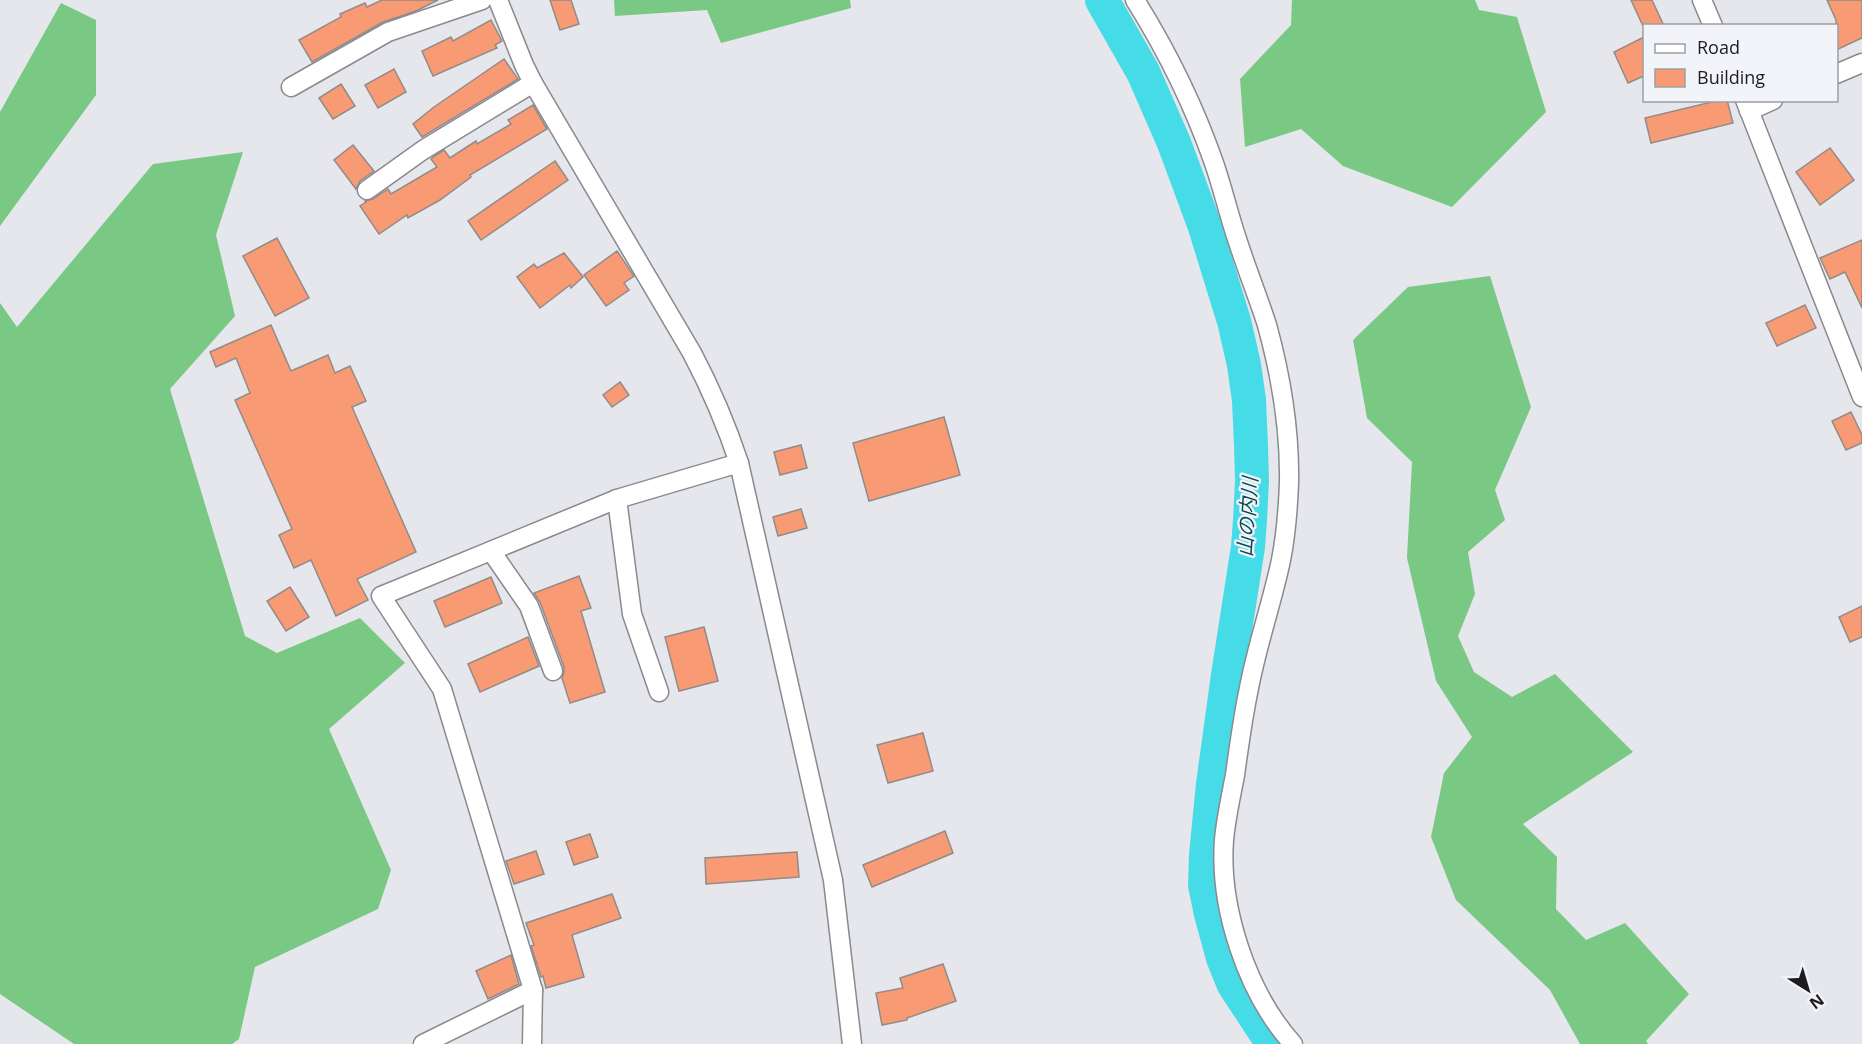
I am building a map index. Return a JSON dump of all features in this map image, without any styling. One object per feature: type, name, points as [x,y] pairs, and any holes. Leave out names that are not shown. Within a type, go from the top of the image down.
[{"type":"street","points":[[291,87],[388,32],[482,0]]},
{"type":"street","points":[[498,0],[533,83],[692,353],[713,393],[739,463],[833,880],[852,1044]]},
{"type":"street","points":[[1135,0],[1180,83],[1212,160],[1266,323],[1284,403],[1288,442],[1287,521],[1281,559],[1249,687],[1224,841],[1225,882],[1230,913],[1245,964],[1264,1003],[1293,1044]]},
{"type":"street","points":[[1702,0],[1712,24]]},
{"type":"street","points":[[1838,73],[1862,63]]},
{"type":"street","points":[[366,190],[423,150],[533,83]]},
{"type":"street","points":[[1764,102],[1747,106],[1862,397]]},
{"type":"street","points":[[532,1044],[532,990],[442,689],[381,596],[616,499],[739,463]]},
{"type":"street","points":[[616,499],[632,614],[659,692]]},
{"type":"street","points":[[491,551],[529,606],[554,671]]},
{"type":"street","points":[[423,1044],[532,990]]},
{"type":"green space","points":[[614,0],[850,0],[851,8],[721,43],[707,10],[615,16]]},
{"type":"green space","points":[[1292,0],[1475,0],[1479,10],[1517,17],[1546,112],[1452,207],[1343,166],[1301,129],[1245,147],[1240,79],[1291,25]]},
{"type":"green space","points":[[61,3],[96,20],[96,95],[0,226],[0,112]]},
{"type":"green space","points":[[243,152],[216,235],[235,316],[170,389],[245,636],[277,653],[360,618],[405,663],[329,729],[391,870],[378,909],[255,967],[239,1039],[232,1044],[74,1044],[0,994],[0,303],[17,327],[153,164]]},
{"type":"green space","points":[[1490,276],[1531,407],[1495,490],[1505,520],[1468,552],[1475,594],[1458,636],[1474,672],[1512,697],[1555,674],[1633,752],[1523,824],[1557,857],[1556,909],[1586,940],[1625,923],[1689,994],[1646,1041],[1648,1044],[1580,1044],[1550,990],[1456,900],[1431,837],[1444,773],[1472,737],[1436,681],[1407,558],[1412,462],[1367,418],[1353,340],[1408,287]]},
{"type":"building","points":[[382,0],[438,0],[416,11],[383,22],[312,62],[299,40],[341,17],[340,14],[365,3],[367,7]]},
{"type":"building","points":[[550,0],[571,0],[579,24],[560,30]]},
{"type":"building","points":[[1631,0],[1652,0],[1663,24],[1643,24],[1643,26]]},
{"type":"building","points":[[1827,0],[1862,0],[1862,38],[1838,49],[1836,20]]},
{"type":"building","points":[[491,20],[502,41],[495,45],[497,48],[433,76],[422,51],[451,37],[453,41]]},
{"type":"building","points":[[1643,38],[1643,76],[1628,83],[1614,52]]},
{"type":"building","points":[[504,59],[518,79],[422,137],[413,124]]},
{"type":"building","points":[[394,69],[406,92],[378,108],[365,85]]},
{"type":"building","points":[[341,84],[355,106],[333,119],[319,98]]},
{"type":"building","points":[[1712,102],[1728,102],[1733,123],[1651,143],[1645,118]]},
{"type":"building","points":[[533,105],[547,129],[470,175],[471,177],[440,200],[408,218],[407,215],[379,234],[360,206],[365,201],[373,199],[388,189],[391,194],[437,167],[431,159],[444,150],[450,158],[476,141],[477,144],[511,124],[508,120]]},
{"type":"building","points":[[353,145],[374,171],[360,181],[356,189],[334,160]]},
{"type":"building","points":[[1830,148],[1854,180],[1820,205],[1796,172]]},
{"type":"building","points":[[555,161],[568,180],[481,240],[468,221]]},
{"type":"building","points":[[277,238],[309,298],[275,316],[243,256]]},
{"type":"building","points":[[1862,240],[1862,308],[1845,272],[1830,279],[1820,258]]},
{"type":"building","points":[[617,251],[634,276],[624,283],[629,290],[606,306],[584,275]]},
{"type":"building","points":[[564,253],[583,277],[571,288],[570,285],[540,308],[517,277],[534,264],[537,268]]},
{"type":"building","points":[[1805,305],[1816,328],[1777,346],[1766,323]]},
{"type":"building","points":[[271,325],[291,371],[328,355],[335,373],[350,366],[366,401],[352,407],[416,552],[357,579],[368,600],[336,616],[311,560],[294,568],[279,535],[292,529],[235,400],[250,393],[236,358],[216,367],[210,352]]},
{"type":"building","points":[[620,382],[629,395],[612,407],[603,395]]},
{"type":"building","points":[[1851,412],[1862,435],[1862,443],[1846,450],[1832,421]]},
{"type":"building","points":[[944,417],[960,475],[869,501],[853,443]]},
{"type":"building","points":[[801,445],[807,468],[780,475],[774,452]]},
{"type":"building","points":[[801,509],[807,528],[778,536],[773,517]]},
{"type":"building","points":[[579,576],[591,608],[581,611],[605,692],[570,703],[562,678],[564,667],[540,602],[534,593]]},
{"type":"building","points":[[491,577],[502,603],[445,627],[434,601]]},
{"type":"building","points":[[290,587],[309,617],[286,631],[267,601]]},
{"type":"building","points":[[1862,606],[1862,637],[1850,642],[1839,617]]},
{"type":"building","points":[[704,627],[718,681],[679,691],[665,637]]},
{"type":"building","points":[[528,637],[539,666],[480,692],[468,664]]},
{"type":"building","points":[[923,733],[933,771],[888,783],[877,745]]},
{"type":"building","points":[[945,831],[953,853],[872,887],[863,865]]},
{"type":"building","points":[[590,834],[598,857],[574,865],[566,842]]},
{"type":"building","points":[[536,851],[544,874],[514,884],[506,861]]},
{"type":"building","points":[[797,852],[799,877],[706,884],[705,858]]},
{"type":"building","points":[[612,894],[621,918],[572,935],[584,977],[546,988],[531,946],[534,945],[526,923]]},
{"type":"building","points":[[511,955],[519,984],[488,999],[476,971]]},
{"type":"building","points":[[943,964],[956,1001],[907,1018],[907,1020],[882,1025],[876,993],[903,988],[900,978]]},
{"type":"waterway","name":"山の内川","points":[[1102,0],[1143,72],[1174,143],[1204,224],[1234,321],[1244,365],[1249,400],[1252,481],[1248,547],[1213,784],[1205,885],[1223,958],[1234,985],[1273,1044]]}]
